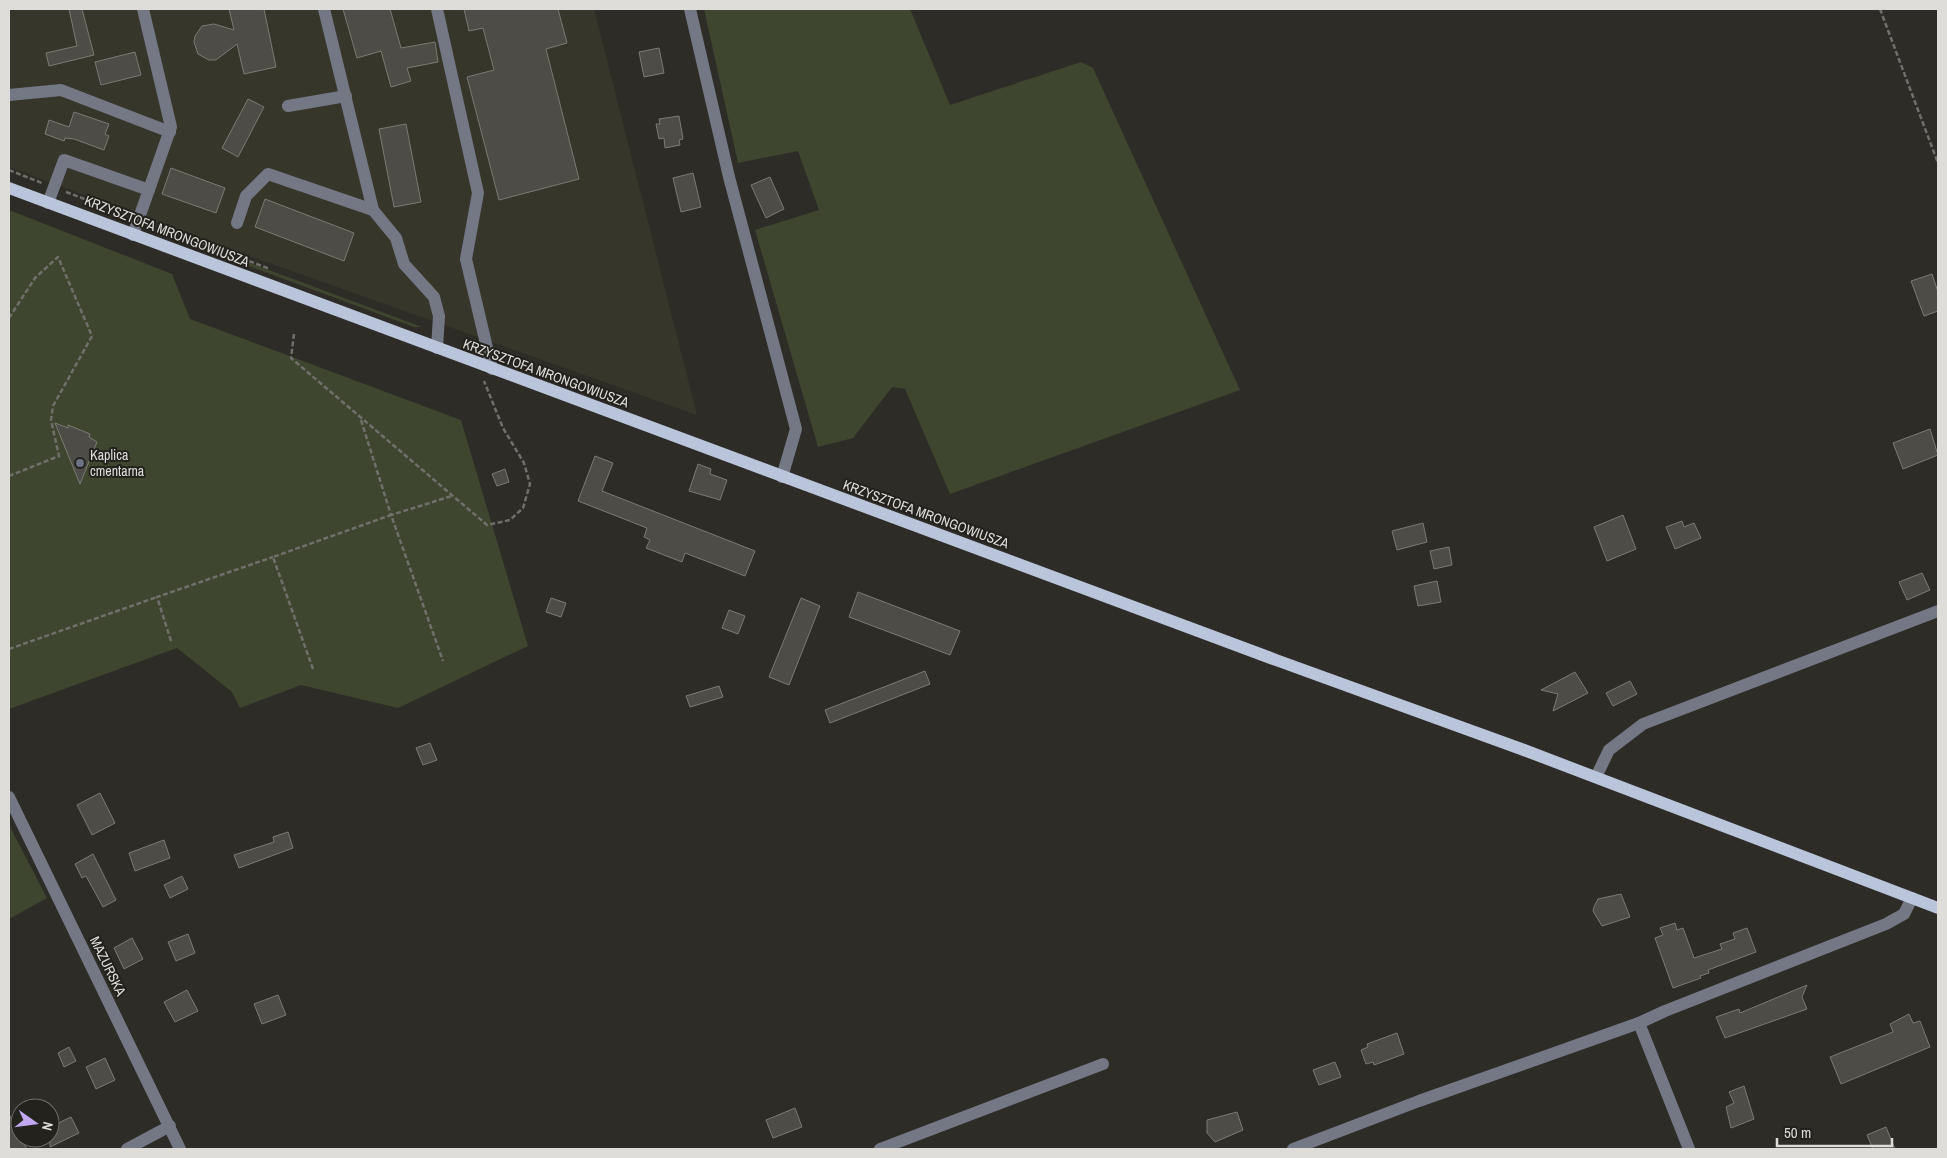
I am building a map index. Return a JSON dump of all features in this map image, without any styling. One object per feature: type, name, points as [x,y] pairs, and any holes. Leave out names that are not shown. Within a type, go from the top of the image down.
[{"type":"main road","name":"KRZYSZTOFA MRONGOWIUSZA","points":[[9,188],[782,477],[1596,777],[1938,908]]},
{"type":"street","points":[[133,235],[171,127],[143,9]]},
{"type":"street","points":[[324,9],[373,210],[396,238],[404,264],[434,297],[440,316],[437,348]]},
{"type":"street","points":[[437,9],[478,192],[466,259],[488,367]]},
{"type":"street","points":[[690,9],[729,177],[796,429],[782,477]]},
{"type":"street","points":[[9,95],[61,90],[170,132]]},
{"type":"street","points":[[288,106],[346,96]]},
{"type":"street","points":[[48,203],[64,160],[149,190]]},
{"type":"street","points":[[237,223],[246,196],[268,174],[373,210]]},
{"type":"street","points":[[1596,777],[1609,750],[1643,724],[1938,611]]},
{"type":"street","name":"MAZURSKA","points":[[9,797],[180,1149]]},
{"type":"street","points":[[1293,1149],[1419,1101],[1639,1023],[1665,1010],[1886,924],[1904,914],[1912,898]]},
{"type":"street","points":[[1639,1023],[1688,1149]]},
{"type":"street","points":[[880,1149],[1103,1064]]},
{"type":"street","points":[[127,1149],[170,1126]]},
{"type":"path","points":[[1880,9],[1938,163]]},
{"type":"path","points":[[9,170],[274,270]]},
{"type":"path","points":[[9,318],[35,278],[58,257],[92,336],[52,406],[51,420],[59,456],[9,476]]},
{"type":"path","points":[[294,334],[291,358],[487,525],[510,520],[523,508],[530,484],[524,463],[503,428],[483,377],[488,367]]},
{"type":"path","points":[[361,418],[391,515],[443,661]]},
{"type":"path","points":[[9,649],[391,515],[452,496]]},
{"type":"path","points":[[273,557],[313,669]]},
{"type":"path","points":[[157,597],[171,641]]},
{"type":"shaded area","points":[[9,9],[594,9],[697,415],[227,248],[9,167]]},
{"type":"green space","points":[[704,9],[910,9],[950,105],[1081,62],[1093,68],[1240,390],[950,494],[905,389],[892,387],[853,438],[818,447],[755,230],[819,210],[798,151],[738,163]]},
{"type":"green space","points":[[9,210],[172,274],[190,319],[461,420],[528,646],[398,708],[301,685],[240,708],[232,692],[177,648],[9,709]]},
{"type":"green space","points":[[199,244],[422,327],[414,327],[197,247]]},
{"type":"green space","points":[[9,825],[47,898],[9,919]]},
{"type":"building","points":[[69,9],[82,9],[94,55],[49,66],[46,53],[77,46]]},
{"type":"building","points":[[229,9],[264,9],[276,67],[244,74],[237,44],[216,60],[209,60],[198,54],[194,42],[195,36],[202,26],[214,24],[234,30]]},
{"type":"building","points":[[343,9],[390,9],[401,48],[435,42],[438,62],[407,68],[411,81],[391,87],[381,51],[357,58]]},
{"type":"building","points":[[464,9],[558,9],[567,43],[546,49],[579,179],[499,200],[467,77],[494,70],[483,28],[469,31]]},
{"type":"building","points":[[659,48],[664,73],[644,77],[639,52]]},
{"type":"building","points":[[135,52],[141,75],[101,85],[95,62]]},
{"type":"building","points":[[248,99],[264,107],[238,157],[222,148]]},
{"type":"building","points":[[74,112],[109,124],[105,134],[109,136],[104,150],[74,139],[65,138],[64,141],[45,134],[49,120],[69,127]]},
{"type":"building","points":[[679,116],[683,139],[679,140],[680,145],[665,148],[664,138],[659,139],[656,124],[660,124],[659,119]]},
{"type":"building","points":[[406,124],[421,202],[394,207],[379,129]]},
{"type":"building","points":[[171,168],[225,188],[216,213],[162,194]]},
{"type":"building","points":[[693,173],[701,207],[681,212],[673,178]]},
{"type":"building","points":[[770,177],[784,209],[766,218],[751,185]]},
{"type":"building","points":[[265,199],[354,233],[344,261],[255,227]]},
{"type":"building","points":[[1932,274],[1938,292],[1938,311],[1924,316],[1911,281]]},
{"type":"building","name":"Kaplica cmentarna","points":[[55,423],[68,428],[68,425],[90,434],[89,437],[97,442],[80,484]]},
{"type":"building","points":[[1930,429],[1938,455],[1903,469],[1893,443]]},
{"type":"building","points":[[595,456],[613,463],[602,491],[755,551],[745,576],[685,553],[682,562],[646,548],[650,540],[644,537],[647,528],[578,501]]},
{"type":"building","points":[[698,464],[711,469],[710,474],[727,480],[720,500],[689,491]]},
{"type":"building","points":[[505,469],[509,482],[497,486],[492,474]]},
{"type":"building","points":[[1623,515],[1636,549],[1607,561],[1594,527]]},
{"type":"building","points":[[1682,521],[1684,527],[1694,523],[1701,538],[1675,549],[1666,527]]},
{"type":"building","points":[[1423,523],[1427,542],[1397,550],[1392,531]]},
{"type":"building","points":[[1449,547],[1452,565],[1434,569],[1430,551]]},
{"type":"building","points":[[1922,573],[1930,590],[1907,600],[1899,582]]},
{"type":"building","points":[[1437,581],[1441,602],[1418,606],[1414,586]]},
{"type":"building","points":[[858,592],[960,631],[950,655],[849,617]]},
{"type":"building","points":[[551,598],[566,603],[561,617],[546,612]]},
{"type":"building","points":[[801,598],[820,606],[789,685],[769,677]]},
{"type":"building","points":[[729,610],[745,616],[738,634],[722,628]]},
{"type":"building","points":[[925,671],[930,684],[830,723],[825,710]]},
{"type":"building","points":[[1575,672],[1588,693],[1553,711],[1558,694],[1541,690]]},
{"type":"building","points":[[1630,681],[1637,694],[1613,706],[1606,693]]},
{"type":"building","points":[[719,686],[723,697],[690,707],[686,696]]},
{"type":"building","points":[[430,743],[437,760],[423,765],[416,748]]},
{"type":"building","points":[[100,793],[115,823],[92,835],[77,805]]},
{"type":"building","points":[[288,832],[293,848],[239,868],[234,855],[274,842],[273,837]]},
{"type":"building","points":[[164,840],[170,858],[135,871],[129,853]]},
{"type":"building","points":[[93,854],[116,900],[103,907],[86,876],[82,878],[75,864]]},
{"type":"building","points":[[182,876],[188,889],[170,898],[164,885]]},
{"type":"building","points":[[1621,894],[1630,917],[1602,926],[1593,911],[1598,899]]},
{"type":"building","points":[[1675,923],[1677,930],[1683,928],[1694,958],[1722,949],[1720,944],[1735,939],[1733,933],[1747,928],[1756,952],[1708,970],[1709,973],[1700,976],[1701,978],[1673,988],[1655,938],[1663,935],[1660,928]]},
{"type":"building","points":[[188,934],[195,953],[176,961],[168,942]]},
{"type":"building","points":[[132,938],[143,959],[124,969],[114,948]]},
{"type":"building","points":[[1807,985],[1802,997],[1807,1009],[1725,1038],[1716,1017],[1739,1009],[1740,1013]]},
{"type":"building","points":[[187,990],[198,1011],[175,1022],[164,1002]]},
{"type":"building","points":[[278,995],[286,1015],[262,1024],[254,1004]]},
{"type":"building","points":[[1909,1014],[1913,1023],[1920,1021],[1930,1047],[1841,1084],[1830,1057],[1893,1032],[1890,1024]]},
{"type":"building","points":[[1397,1033],[1404,1054],[1374,1065],[1373,1062],[1366,1064],[1361,1050],[1368,1047],[1367,1044]]},
{"type":"building","points":[[69,1047],[76,1061],[64,1067],[58,1053]]},
{"type":"building","points":[[105,1058],[115,1080],[96,1089],[86,1067]]},
{"type":"building","points":[[1335,1062],[1341,1077],[1319,1085],[1313,1070]]},
{"type":"building","points":[[1744,1086],[1754,1119],[1731,1128],[1726,1107],[1734,1103],[1729,1092]]},
{"type":"building","points":[[795,1108],[802,1127],[773,1138],[766,1120]]},
{"type":"building","points":[[1237,1112],[1243,1130],[1215,1142],[1207,1133],[1207,1120]]},
{"type":"building","points":[[9,1114],[10,1148],[27,1149],[9,1149]]},
{"type":"building","points":[[71,1117],[79,1133],[60,1142],[60,1122]]},
{"type":"building","points":[[1886,1127],[1895,1149],[1873,1149],[1867,1135]]},
{"type":"place","name":"Kaplica cmentarna","points":[[80,463]]}]
